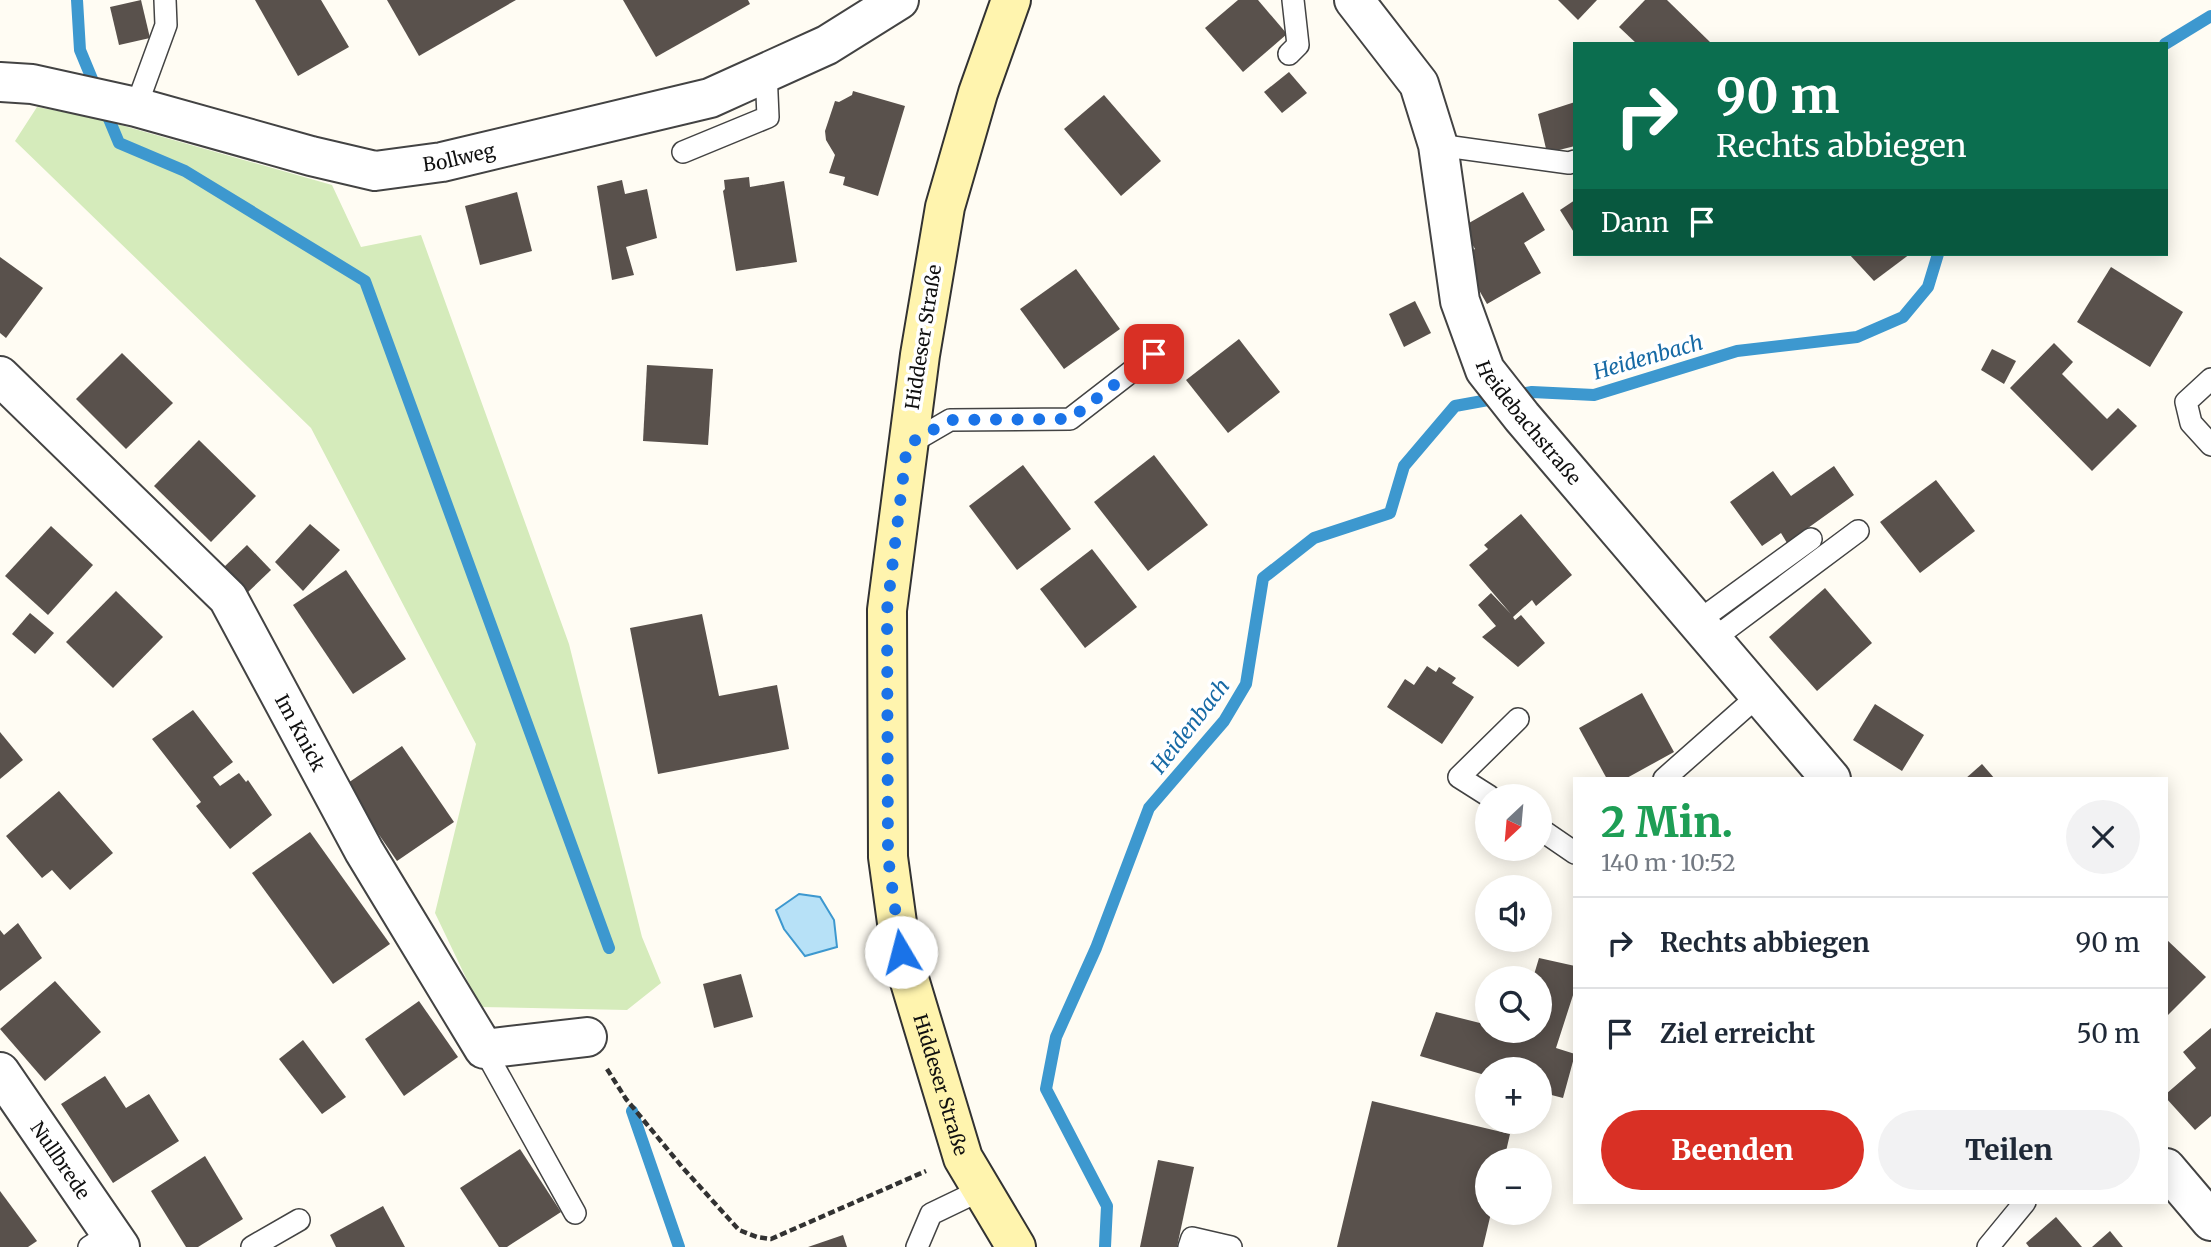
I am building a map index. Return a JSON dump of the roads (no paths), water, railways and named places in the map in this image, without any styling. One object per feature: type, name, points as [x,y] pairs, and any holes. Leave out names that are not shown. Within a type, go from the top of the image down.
[{"type":"main road","name":"Hiddeser Straße","points":[[1011,0],[978,93],[945,207],[907,445],[887,610],[888,857],[901,952],[963,1158],[1016,1247]]},
{"type":"street","name":"Bollweg","points":[[16,83],[136,107],[311,156],[375,170],[442,162],[710,97],[827,45],[899,0]]},
{"type":"street","name":"Heidebachstraße","points":[[1354,0],[1419,85],[1438,145],[1460,301],[1485,370],[1522,418],[1829,777]]},
{"type":"street","name":"Im Knick","points":[[0,376],[228,598],[364,850],[484,1049]]},
{"type":"street","points":[[484,1049],[587,1037]]},
{"type":"street","name":"Nullbrede","points":[[0,1072],[107,1242]]},
{"type":"street","points":[[2168,1170],[2211,1221]]},
{"type":"lane","points":[[136,107],[166,25],[165,0]]},
{"type":"lane","points":[[1289,54],[1298,44],[1293,0]]},
{"type":"lane","points":[[683,152],[768,117],[766,71]]},
{"type":"lane","points":[[1438,145],[1573,162]]},
{"type":"lane","points":[[907,445],[950,420],[1070,419],[1154,354]]},
{"type":"lane","points":[[2211,379],[2186,402],[2191,423],[2211,445]]},
{"type":"lane","points":[[1705,631],[1858,531]]},
{"type":"lane","points":[[1705,631],[1811,539]]},
{"type":"lane","points":[[1666,777],[1759,695]]},
{"type":"lane","points":[[1475,787],[1459,777],[1518,719]]},
{"type":"lane","points":[[1552,837],[1573,852]]},
{"type":"lane","points":[[484,1049],[575,1213]]},
{"type":"lane","points":[[917,1247],[931,1214],[983,1189]]},
{"type":"lane","points":[[1988,1247],[2023,1204]]},
{"type":"lane","points":[[252,1247],[299,1220]]},
{"type":"lane","points":[[1189,1247],[1192,1238],[1231,1247]]},
{"type":"water","points":[[799,894],[820,897],[834,920],[837,947],[805,956],[784,929],[776,910]]},
{"type":"waterway","points":[[77,0],[80,50],[97,91]]},
{"type":"waterway","name":"Heidenbach","points":[[2168,42],[2211,16]]},
{"type":"waterway","points":[[104,107],[119,143],[185,171],[365,281],[609,948]]},
{"type":"waterway","name":"Heidenbach","points":[[1105,1247],[1107,1206],[1046,1089],[1056,1037],[1096,948],[1149,808],[1224,721],[1246,684],[1263,578],[1314,538],[1390,513],[1404,466],[1455,406],[1532,392],[1594,395],[1737,351],[1857,337],[1903,317],[1928,287],[1937,256]]},
{"type":"waterway","points":[[632,1111],[679,1247]]}]
